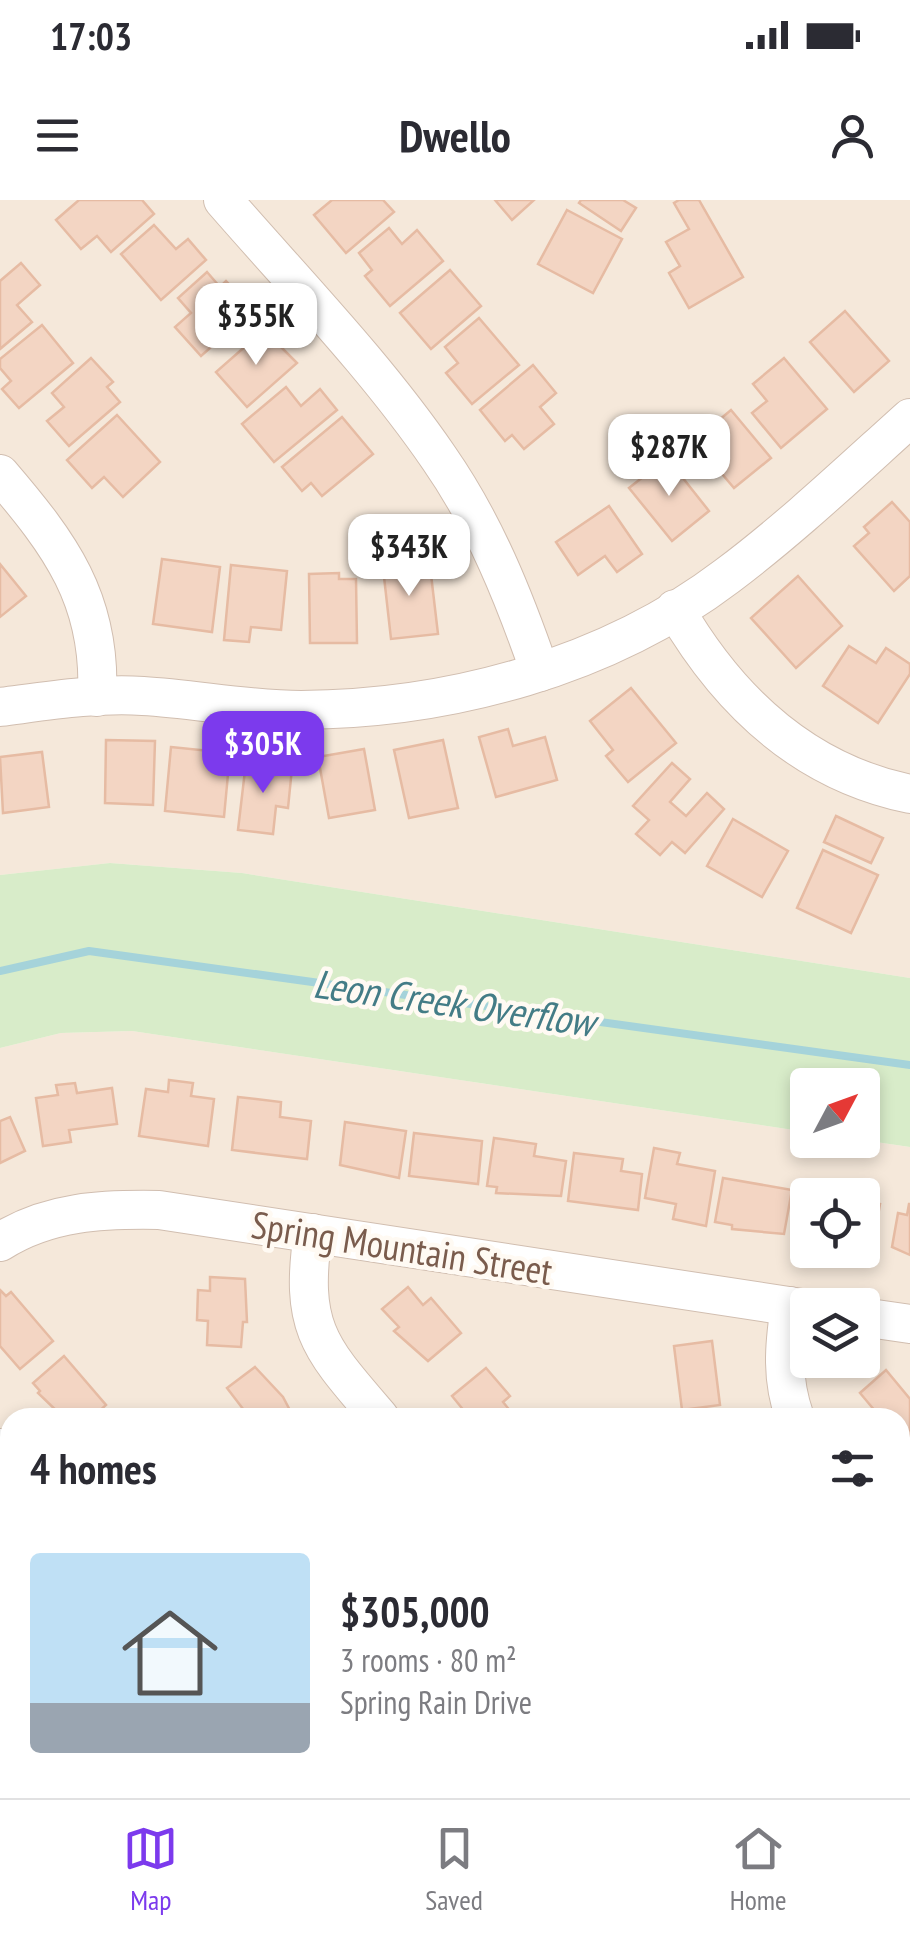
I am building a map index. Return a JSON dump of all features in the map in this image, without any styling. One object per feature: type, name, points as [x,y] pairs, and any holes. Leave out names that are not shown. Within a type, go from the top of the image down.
[{"type":"street","points":[[223,200],[440,458],[480,524],[513,594],[540,672]]},
{"type":"street","points":[[0,707],[139,696],[298,710],[371,706],[447,697],[540,672],[588,654],[724,579],[910,418]]},
{"type":"street","points":[[0,474],[55,539],[79,583],[94,630],[97,697]]},
{"type":"street","points":[[675,609],[720,678],[771,728],[831,767],[910,794]]},
{"type":"street","name":"Spring Mountain Street","points":[[0,1242],[50,1219],[99,1208],[160,1210],[790,1306]]},
{"type":"street","points":[[313,1233],[307,1273],[315,1332],[335,1366],[371,1408]]},
{"type":"street","points":[[880,1320],[910,1324]]},
{"type":"street","points":[[790,1332],[783,1351],[784,1388],[791,1408]]},
{"type":"shaded area","points":[[0,200],[910,200],[910,978],[242,873],[110,863],[0,875]]},
{"type":"shaded area","points":[[132,1031],[790,1129],[790,1158],[880,1158],[880,1143],[910,1147],[910,1408],[0,1408],[0,1048],[61,1033]]},
{"type":"green space","points":[[110,863],[242,873],[910,978],[910,1147],[880,1143],[880,1068],[790,1068],[790,1129],[132,1031],[61,1033],[0,1048],[0,875]]},
{"type":"building","points":[[79,200],[142,200],[154,214],[111,252],[97,236],[81,249],[56,220]]},
{"type":"building","points":[[332,200],[383,200],[394,212],[346,253],[314,215]]},
{"type":"building","points":[[495,200],[534,200],[512,220]]},
{"type":"building","points":[[623,200],[636,208],[621,231],[579,203]]},
{"type":"building","points":[[699,200],[743,277],[689,308],[669,273],[680,266],[666,242],[689,229],[674,203]]},
{"type":"building","points":[[567,210],[622,239],[593,293],[538,264]]},
{"type":"building","points":[[154,225],[176,249],[188,239],[206,260],[161,300],[121,254]]},
{"type":"building","points":[[389,228],[402,244],[417,230],[443,261],[390,306],[365,276],[372,270],[359,253]]},
{"type":"building","points":[[21,263],[40,285],[17,305],[32,322],[0,349],[0,281]]},
{"type":"building","points":[[450,270],[481,306],[431,349],[400,313]]},
{"type":"building","points":[[207,272],[220,287],[226,281],[253,310],[201,356],[175,327],[191,313],[178,298]]},
{"type":"building","points":[[845,311],[889,361],[854,392],[810,342]]},
{"type":"building","points":[[479,318],[519,365],[472,404],[446,373],[458,363],[445,347]]},
{"type":"building","points":[[42,325],[73,363],[19,408],[2,389],[11,381],[0,368],[0,359]]},
{"type":"building","points":[[264,330],[297,363],[247,407],[216,372]]},
{"type":"building","points":[[91,358],[113,382],[107,387],[120,402],[69,446],[47,421],[64,407],[52,393]]},
{"type":"building","points":[[784,358],[827,409],[781,448],[752,413],[767,401],[753,384]]},
{"type":"building","points":[[533,365],[556,393],[540,407],[554,424],[524,449],[512,435],[505,441],[480,410]]},
{"type":"building","points":[[286,387],[301,406],[320,389],[337,410],[274,462],[242,424]]},
{"type":"building","points":[[731,410],[771,458],[734,488],[694,441]]},
{"type":"building","points":[[117,415],[160,462],[123,497],[104,477],[92,488],[67,460]]},
{"type":"building","points":[[342,417],[373,454],[322,496],[311,483],[302,491],[282,467]]},
{"type":"building","points":[[667,458],[709,511],[672,541],[629,488]]},
{"type":"building","points":[[892,502],[910,522],[910,576],[894,591],[854,546],[869,533],[864,527]]},
{"type":"building","points":[[609,506],[642,554],[617,572],[605,556],[578,575],[556,542]]},
{"type":"building","points":[[411,556],[413,568],[430,566],[438,634],[391,639],[382,559]]},
{"type":"building","points":[[162,559],[220,567],[212,632],[153,624]]},
{"type":"building","points":[[0,564],[26,596],[0,617]]},
{"type":"building","points":[[231,565],[287,571],[281,630],[251,627],[249,642],[224,640]]},
{"type":"building","points":[[339,573],[339,579],[356,579],[357,643],[310,643],[309,574]]},
{"type":"building","points":[[798,576],[842,626],[796,668],[751,618]]},
{"type":"building","points":[[849,646],[876,663],[886,648],[910,664],[910,674],[878,723],[823,686]]},
{"type":"building","points":[[631,688],[676,743],[628,782],[606,756],[613,750],[590,721]]},
{"type":"building","points":[[508,729],[513,746],[545,737],[557,780],[496,797],[479,737]]},
{"type":"building","points":[[106,740],[155,741],[153,805],[105,803]]},
{"type":"building","points":[[443,740],[458,808],[409,818],[394,750]]},
{"type":"building","points":[[171,747],[230,753],[224,817],[165,811]]},
{"type":"building","points":[[364,749],[375,810],[329,818],[318,757]]},
{"type":"building","points":[[42,752],[49,807],[3,813],[0,757]]},
{"type":"building","points":[[246,762],[292,768],[288,808],[276,806],[273,834],[238,830]]},
{"type":"building","points":[[672,763],[690,779],[670,802],[686,816],[707,793],[724,809],[685,853],[672,842],[660,855],[636,834],[649,820],[633,806]]},
{"type":"building","points":[[836,816],[883,838],[871,863],[824,842]]},
{"type":"building","points":[[733,819],[788,851],[762,897],[707,866]]},
{"type":"building","points":[[823,850],[878,875],[851,933],[797,908]]},
{"type":"building","points":[[169,1080],[193,1083],[191,1096],[214,1099],[208,1146],[139,1136],[146,1089],[168,1092]]},
{"type":"building","points":[[75,1083],[77,1093],[112,1088],[117,1124],[69,1130],[71,1142],[43,1146],[36,1098],[58,1095],[56,1085]]},
{"type":"building","points":[[238,1097],[281,1102],[280,1117],[311,1121],[307,1159],[232,1150]]},
{"type":"building","points":[[10,1117],[25,1151],[0,1163],[0,1121]]},
{"type":"building","points":[[345,1122],[406,1131],[399,1178],[340,1165]]},
{"type":"building","points":[[414,1133],[482,1141],[478,1184],[409,1176]]},
{"type":"building","points":[[494,1138],[536,1144],[534,1156],[566,1161],[561,1196],[496,1193],[497,1187],[487,1186]]},
{"type":"building","points":[[654,1148],[680,1153],[677,1164],[715,1171],[706,1226],[673,1219],[676,1204],[645,1198]]},
{"type":"building","points":[[574,1153],[623,1159],[621,1171],[642,1174],[638,1210],[568,1201]]},
{"type":"building","points":[[723,1178],[790,1190],[784,1234],[732,1229],[732,1225],[715,1222]]},
{"type":"building","points":[[909,1204],[910,1255],[892,1247],[898,1213],[907,1215]]},
{"type":"building","points":[[210,1277],[245,1279],[247,1322],[243,1322],[241,1347],[207,1345],[208,1321],[197,1320],[198,1290],[210,1291]]},
{"type":"building","points":[[408,1287],[423,1305],[431,1298],[461,1333],[428,1361],[394,1331],[399,1327],[382,1309]]},
{"type":"building","points":[[0,1290],[6,1296],[11,1292],[53,1341],[20,1369],[0,1346]]},
{"type":"building","points":[[712,1341],[720,1405],[682,1408],[674,1346]]},
{"type":"building","points":[[64,1356],[106,1405],[54,1408],[33,1383]]},
{"type":"building","points":[[255,1367],[289,1408],[242,1408],[227,1388]]},
{"type":"building","points":[[486,1368],[510,1396],[503,1402],[508,1408],[462,1408],[452,1396]]},
{"type":"building","points":[[886,1370],[910,1399],[910,1408],[873,1408],[860,1393]]},
{"type":"waterway","name":"Leon Creek Overflow","points":[[0,971],[89,951],[910,1065]]}]
